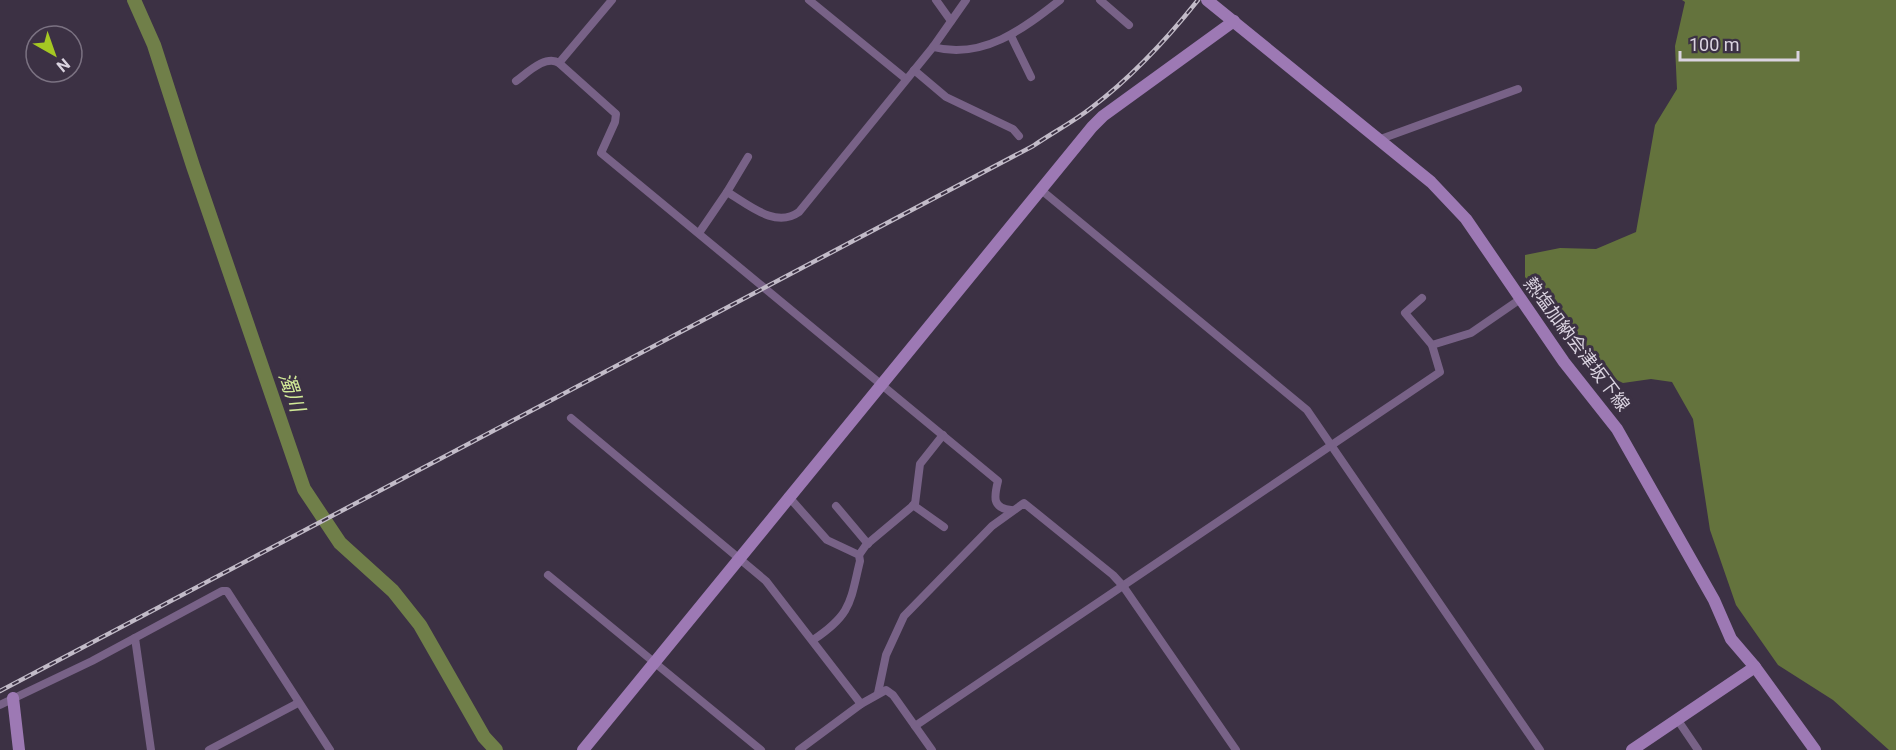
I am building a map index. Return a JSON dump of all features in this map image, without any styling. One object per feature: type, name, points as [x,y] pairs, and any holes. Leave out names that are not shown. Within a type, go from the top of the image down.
[{"type":"street","points":[[809,0],[906,80]]},
{"type":"street","points":[[936,0],[951,21]]},
{"type":"street","points":[[727,192],[766,215],[781,218],[793,216],[933,47],[966,0]]},
{"type":"street","points":[[933,47],[954,51],[1011,36],[1060,0]]},
{"type":"street","points":[[1100,0],[1129,25]]},
{"type":"street","name":"熱塩加納会津坂下線","points":[[1207,0],[1221,6],[1233,21],[1451,201],[1519,300],[1617,429],[1714,600],[1731,639],[1755,667],[1815,750]]},
{"type":"street","points":[[559,63],[609,1]]},
{"type":"street","points":[[583,750],[788,496],[1040,189],[1103,116],[1233,21]]},
{"type":"street","points":[[1011,36],[1031,77]]},
{"type":"street","points":[[516,81],[546,61],[552,59],[559,63],[616,114],[615,123],[601,153],[998,481],[994,496],[996,504],[1002,509],[1011,510]]},
{"type":"street","points":[[914,70],[943,95],[1012,129],[1019,136]]},
{"type":"street","points":[[1378,140],[1518,89]]},
{"type":"street","points":[[699,233],[748,157]]},
{"type":"street","points":[[1040,189],[1307,410],[1540,750]]},
{"type":"street","points":[[915,726],[1330,444],[1440,372],[1432,345],[1405,313],[1422,298]]},
{"type":"street","points":[[1432,345],[1471,333],[1519,300]]},
{"type":"street","points":[[571,418],[772,587],[861,704]]},
{"type":"street","points":[[813,640],[843,616],[849,607],[860,561],[859,555],[868,544],[913,506],[920,464],[943,435]]},
{"type":"street","points":[[788,496],[827,540],[859,555]]},
{"type":"street","points":[[878,693],[886,655],[904,616],[1011,510],[1024,503],[1033,508],[1123,586],[1236,750]]},
{"type":"street","points":[[836,506],[868,544]]},
{"type":"street","points":[[913,506],[944,527]]},
{"type":"street","points":[[548,575],[761,750]]},
{"type":"street","points":[[0,705],[135,638],[222,591],[227,591],[330,750]]},
{"type":"street","points":[[135,638],[151,750]]},
{"type":"street","points":[[1632,750],[1755,667]]},
{"type":"street","points":[[799,750],[861,704],[886,690],[893,695],[932,750]]},
{"type":"street","points":[[13,698],[19,750]]},
{"type":"street","points":[[209,750],[298,703]]},
{"type":"street","points":[[1677,719],[1698,750]]},
{"type":"green space","points":[[1682,0],[1896,0],[1896,750],[1889,750],[1833,700],[1778,665],[1736,605],[1710,530],[1693,419],[1672,382],[1651,379],[1623,383],[1597,370],[1578,350],[1562,316],[1525,277],[1525,255],[1560,248],[1596,249],[1636,232],[1655,125],[1677,89],[1675,46],[1685,2]]},
{"type":"waterway","name":"濁川","points":[[134,0],[154,45],[304,489],[340,543],[393,591],[420,625],[484,737],[496,750]]},
{"type":"railway","points":[[0,691],[1033,146],[1084,113],[1121,84],[1174,29],[1198,0]]}]
